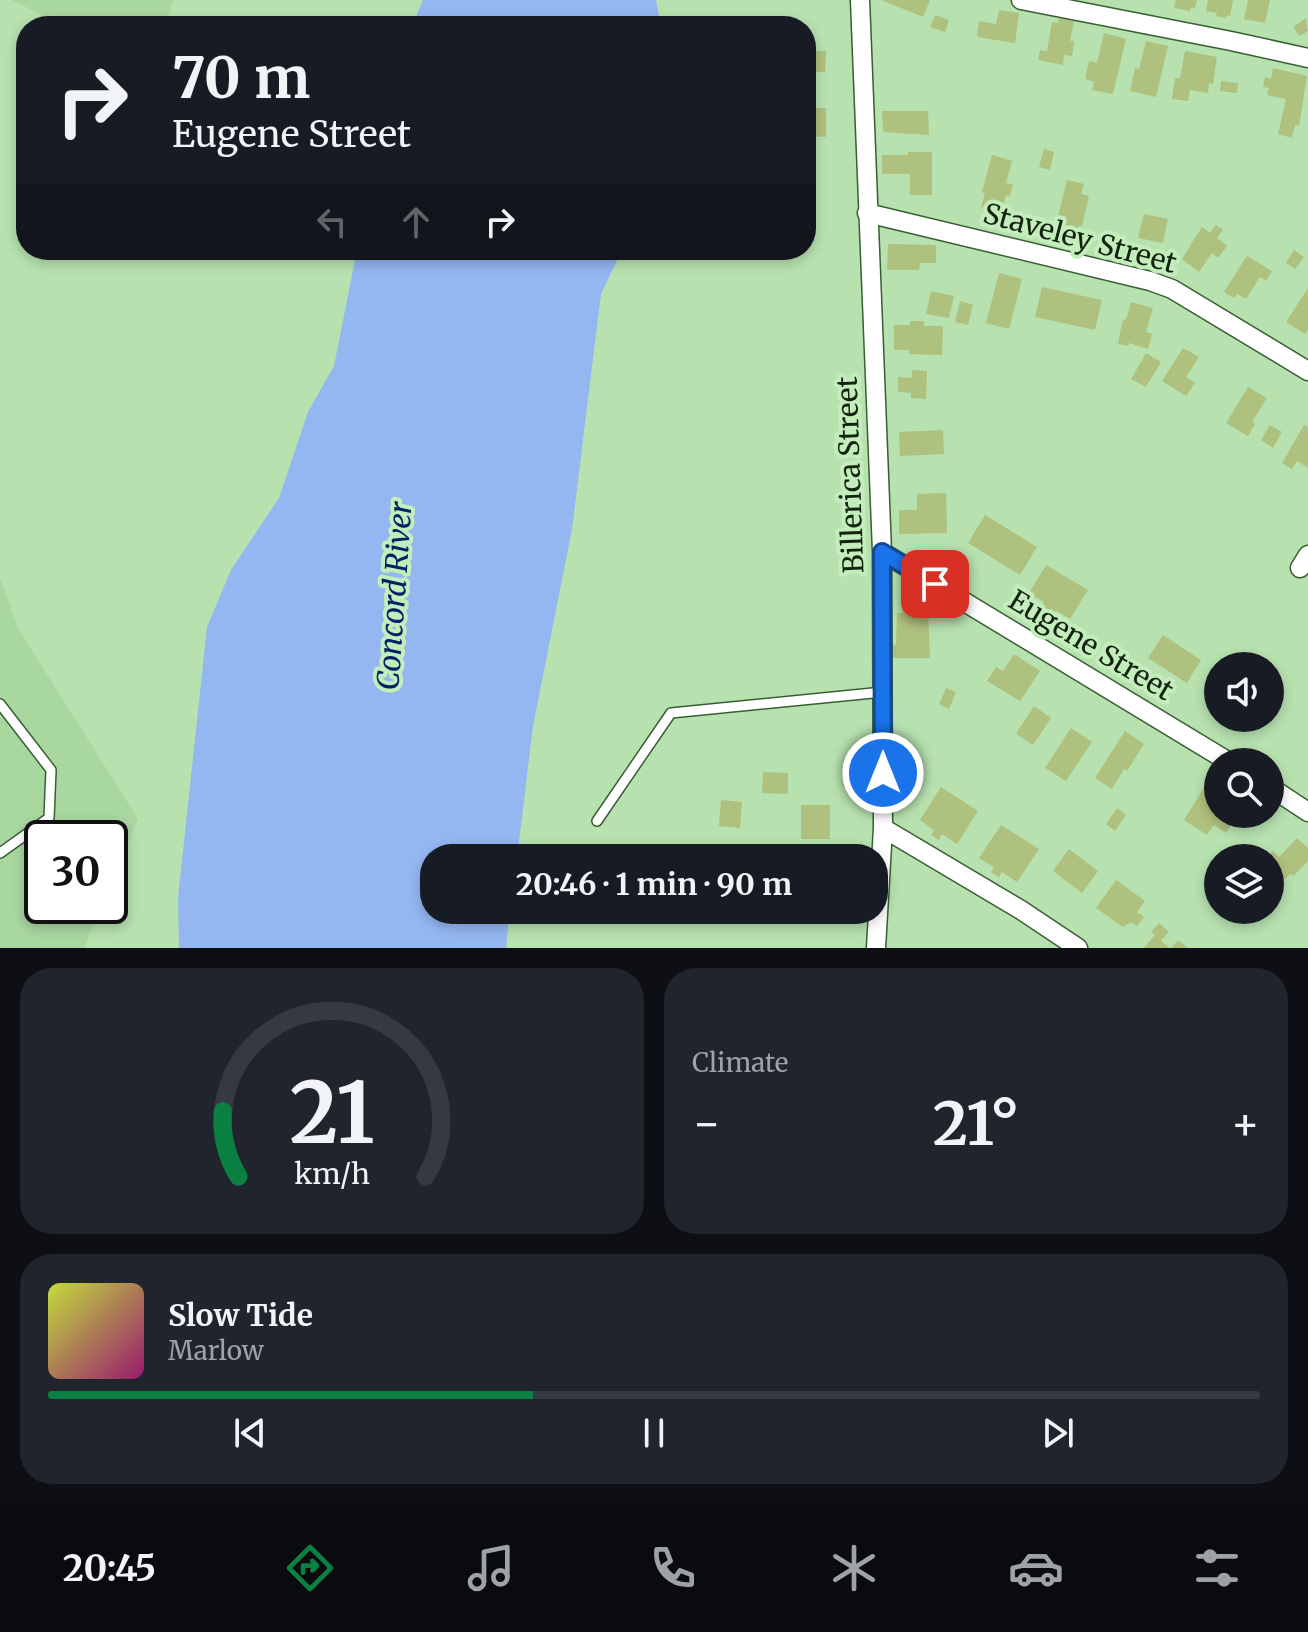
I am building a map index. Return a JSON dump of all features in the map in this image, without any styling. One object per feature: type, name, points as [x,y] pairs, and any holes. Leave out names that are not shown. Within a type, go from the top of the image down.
[{"type":"street","name":"Billerica Street","points":[[860,0],[882,552],[883,828],[876,948]]},
{"type":"street","points":[[1021,0],[1308,58]]},
{"type":"street","name":"Staveley Street","points":[[867,213],[1150,281],[1172,289],[1308,371]]},
{"type":"street","name":"Eugene Street","points":[[882,552],[1206,748]]},
{"type":"street","points":[[1284,796],[1308,812]]},
{"type":"street","points":[[883,828],[1021,910],[1078,948]]},
{"type":"lane","points":[[597,821],[671,713],[883,692]]},
{"type":"lane","points":[[0,704],[51,770],[49,818],[0,853]]},
{"type":"shaded area","points":[[12,0],[173,0],[168,16],[44,16]]},
{"type":"shaded area","points":[[0,578],[19,630],[138,819],[128,843],[128,820],[24,820],[24,924],[94,924],[84,948],[0,948]]},
{"type":"water","points":[[423,0],[656,0],[659,16],[416,16]]},
{"type":"water","name":"Concord River","points":[[355,260],[617,260],[601,294],[572,529],[533,726],[519,844],[420,844],[420,924],[509,924],[506,948],[179,948],[178,898],[207,627],[231,570],[279,498],[308,412],[334,366]]},
{"type":"building","points":[[881,0],[930,0],[923,17]]},
{"type":"building","points":[[1176,0],[1197,0],[1195,8],[1191,7],[1190,11],[1174,8]]},
{"type":"building","points":[[1208,0],[1233,0],[1230,16],[1216,16],[1217,13],[1206,11]]},
{"type":"building","points":[[1248,0],[1270,0],[1265,23],[1244,19]]},
{"type":"building","points":[[999,10],[1019,13],[1015,43],[977,37],[979,21],[996,24]]},
{"type":"building","points":[[935,15],[949,20],[945,32],[930,27]]},
{"type":"building","points":[[1059,18],[1074,21],[1070,41],[1074,41],[1072,56],[1064,55],[1063,65],[1038,60],[1040,50],[1047,51],[1052,22],[1058,23]]},
{"type":"building","points":[[1306,18],[1308,31],[1300,36],[1293,27]]},
{"type":"building","points":[[1104,33],[1126,39],[1113,94],[1092,90],[1094,82],[1085,79],[1089,61],[1097,63]]},
{"type":"building","points":[[1146,41],[1168,46],[1156,97],[1130,91]]},
{"type":"building","points":[[816,51],[826,51],[825,72],[816,72]]},
{"type":"building","points":[[1185,51],[1217,57],[1213,84],[1209,83],[1208,93],[1190,90],[1188,101],[1172,99],[1175,78],[1180,78]]},
{"type":"building","points":[[1273,68],[1307,76],[1299,126],[1295,125],[1292,138],[1278,134],[1286,99],[1267,95],[1269,88],[1263,87],[1265,77],[1271,79]]},
{"type":"building","points":[[1221,81],[1238,83],[1237,93],[1220,91]]},
{"type":"building","points":[[816,108],[826,108],[826,137],[816,136]]},
{"type":"building","points":[[882,111],[928,111],[929,135],[883,132]]},
{"type":"building","points":[[1044,149],[1054,152],[1050,170],[1039,167]]},
{"type":"building","points":[[908,152],[932,152],[932,195],[910,195],[910,174],[882,174],[882,155],[908,155]]},
{"type":"building","points":[[992,155],[1012,161],[1006,183],[1013,185],[1001,212],[981,207]]},
{"type":"building","points":[[1067,180],[1084,184],[1081,194],[1089,196],[1082,226],[1077,230],[1056,225]]},
{"type":"building","points":[[1144,214],[1168,219],[1163,243],[1138,238]]},
{"type":"building","points":[[1216,225],[1223,230],[1217,238],[1227,246],[1218,258],[1212,253],[1199,272],[1182,259],[1202,227],[1210,233]]},
{"type":"building","points":[[888,244],[936,245],[936,263],[920,263],[919,270],[887,270]]},
{"type":"building","points":[[1294,250],[1304,257],[1295,269],[1286,263]]},
{"type":"building","points":[[1247,256],[1272,271],[1266,281],[1260,277],[1246,299],[1237,294],[1234,298],[1224,292]]},
{"type":"building","points":[[999,273],[1022,279],[1009,329],[986,323]]},
{"type":"building","points":[[1042,287],[1102,300],[1095,330],[1035,317]]},
{"type":"building","points":[[1308,288],[1308,330],[1305,334],[1286,322]]},
{"type":"building","points":[[931,291],[954,296],[949,318],[926,314]]},
{"type":"building","points":[[960,301],[973,305],[968,325],[955,322]]},
{"type":"building","points":[[1131,302],[1153,308],[1146,332],[1152,334],[1148,349],[1129,343],[1128,346],[1118,344],[1122,322],[1127,317]]},
{"type":"building","points":[[910,321],[924,321],[924,326],[943,326],[942,355],[909,354],[909,350],[894,350],[894,325],[910,325]]},
{"type":"building","points":[[1183,348],[1199,357],[1186,377],[1195,383],[1186,396],[1162,381]]},
{"type":"building","points":[[1146,353],[1161,362],[1146,387],[1131,379]]},
{"type":"building","points":[[912,370],[927,371],[926,399],[911,398],[911,393],[898,392],[898,377],[912,378]]},
{"type":"building","points":[[1248,387],[1267,398],[1252,422],[1255,424],[1248,436],[1226,423]]},
{"type":"building","points":[[1270,425],[1282,432],[1273,448],[1261,440]]},
{"type":"building","points":[[1304,425],[1308,427],[1308,468],[1297,461],[1292,469],[1282,463]]},
{"type":"building","points":[[943,430],[944,454],[900,456],[899,432]]},
{"type":"building","points":[[946,493],[947,533],[899,534],[899,510],[917,510],[917,494]]},
{"type":"building","points":[[985,515],[1037,547],[1020,575],[968,543]]},
{"type":"building","points":[[1046,565],[1088,590],[1070,619],[1057,611],[1053,616],[1040,608],[1044,602],[1029,593]]},
{"type":"building","points":[[902,596],[914,597],[928,609],[930,658],[892,658],[892,644],[896,645],[897,613],[902,613]]},
{"type":"building","points":[[1163,635],[1201,660],[1187,683],[1148,658]]},
{"type":"building","points":[[1014,654],[1040,671],[1020,701],[987,681],[996,667],[1003,671]]},
{"type":"building","points":[[946,688],[956,692],[949,709],[939,704]]},
{"type":"building","points":[[1034,706],[1051,718],[1033,745],[1016,734]]},
{"type":"building","points":[[1071,728],[1092,742],[1066,781],[1045,768]]},
{"type":"building","points":[[1125,731],[1144,744],[1112,789],[1095,778]]},
{"type":"building","points":[[763,772],[788,773],[788,794],[762,793]]},
{"type":"building","points":[[941,787],[978,811],[957,844],[942,834],[939,840],[931,835],[934,830],[920,820]]},
{"type":"building","points":[[1204,788],[1204,828],[1212,828],[1207,835],[1184,820]]},
{"type":"building","points":[[721,800],[742,802],[740,828],[719,826]]},
{"type":"building","points":[[801,805],[830,805],[830,839],[801,839]]},
{"type":"building","points":[[1117,808],[1126,815],[1115,831],[1106,824]]},
{"type":"building","points":[[1001,825],[1039,849],[1017,882],[1002,872],[999,877],[991,872],[994,867],[979,858]]},
{"type":"building","points":[[1297,838],[1308,848],[1308,861],[1293,876],[1290,874],[1284,880],[1284,852]]},
{"type":"building","points":[[1069,849],[1098,871],[1082,893],[1053,871]]},
{"type":"building","points":[[1116,880],[1145,901],[1137,912],[1144,917],[1137,926],[1131,922],[1123,927],[1096,908]]},
{"type":"building","points":[[1159,923],[1169,932],[1161,941],[1170,948],[1144,948],[1155,935],[1151,932]]},
{"type":"building","points":[[1178,940],[1188,948],[1171,948]]},
{"type":"route","points":[[883,773],[882,552],[935,584]]}]
